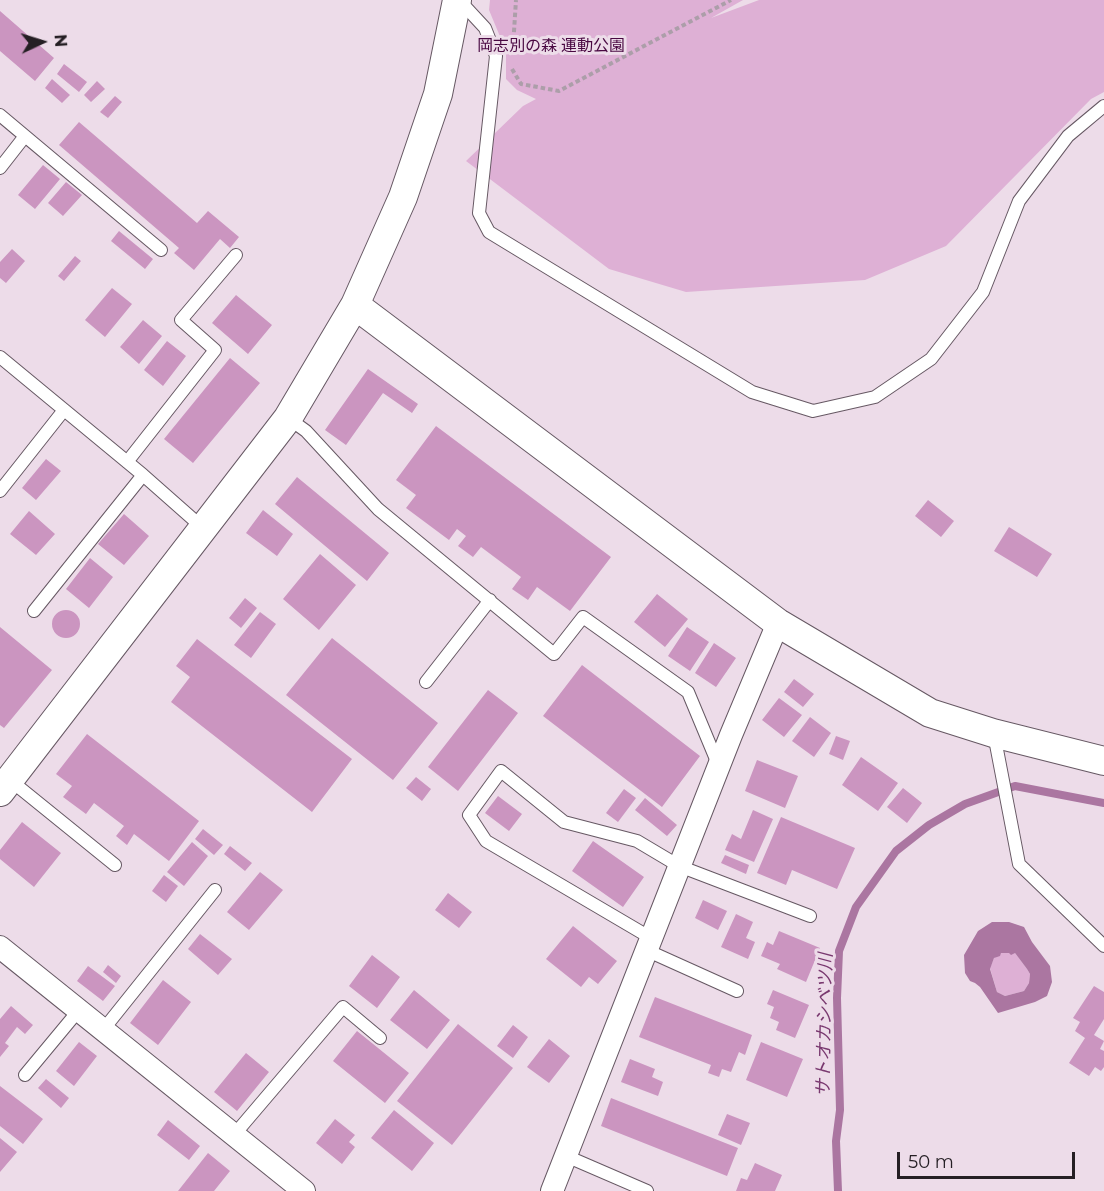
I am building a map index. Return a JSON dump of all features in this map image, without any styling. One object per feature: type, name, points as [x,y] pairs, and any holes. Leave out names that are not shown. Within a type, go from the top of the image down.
[{"type":"street","points":[[5,786],[288,418],[355,305],[403,197],[438,94],[458,0]]},
{"type":"street","points":[[355,305],[778,623],[930,713],[993,733],[1104,761]]},
{"type":"street","points":[[552,1191],[719,766],[778,623]]},
{"type":"street","points":[[0,947],[304,1191]]},
{"type":"lane","points":[[458,0],[484,28],[496,56],[479,213],[489,232],[752,392],[813,411],[875,397],[931,359],[983,292],[1019,201],[1068,136],[1104,106]]},
{"type":"lane","points":[[0,115],[161,250]]},
{"type":"lane","points":[[0,168],[25,136]]},
{"type":"lane","points":[[127,462],[215,350],[181,320],[236,255]]},
{"type":"lane","points":[[0,357],[143,475],[203,528]]},
{"type":"lane","points":[[0,491],[64,410]]},
{"type":"lane","points":[[288,418],[306,431],[378,509],[554,654],[583,617],[687,692],[719,766]]},
{"type":"lane","points":[[34,611],[143,475]]},
{"type":"lane","points":[[426,682],[490,600]]},
{"type":"lane","points":[[993,733],[1019,864],[1104,946]]},
{"type":"lane","points":[[737,991],[649,944],[486,841],[469,815],[501,771],[564,822],[637,842],[680,866],[810,916]]},
{"type":"lane","points":[[5,786],[115,865]]},
{"type":"lane","points":[[103,1030],[215,890]]},
{"type":"lane","points":[[234,1135],[343,1007],[380,1038]]},
{"type":"lane","points":[[25,1075],[79,1010]]},
{"type":"lane","points":[[566,1156],[646,1191]]},
{"type":"path","points":[[512,56],[516,0]]},
{"type":"path","points":[[511,67],[521,84],[559,91],[731,0]]},
{"type":"green space","name":"岡志別の森 運動公園","points":[[490,0],[743,0],[711,18],[759,0],[1104,0],[1104,92],[1091,99],[946,246],[865,280],[686,292],[609,269],[466,161],[523,106],[536,99],[517,90],[506,79],[506,51],[489,10]]},
{"type":"green space","points":[[1001,953],[1015,953],[1027,969],[1030,974],[1029,983],[1024,991],[1005,996],[997,992],[990,968],[994,958]]},
{"type":"shaded area","points":[[992,922],[1009,922],[1024,927],[1050,966],[1052,982],[1047,996],[998,1013],[980,987],[970,981],[965,973],[964,955],[978,931]],"holes":[[[1001,953],[1011,955],[1015,953],[1030,974],[1029,983],[1024,991],[1005,996],[997,992],[990,969],[994,958],[1000,956]]]},
{"type":"building","points":[[0,11],[54,58],[35,81],[0,51]]},
{"type":"building","points":[[64,64],[87,82],[79,92],[57,74]]},
{"type":"building","points":[[52,79],[70,95],[62,103],[45,88]]},
{"type":"building","points":[[97,81],[105,89],[91,102],[84,95]]},
{"type":"building","points":[[115,96],[122,102],[108,118],[100,112]]},
{"type":"building","points":[[79,122],[197,223],[208,211],[239,237],[230,248],[220,239],[194,270],[174,253],[179,248],[59,145]]},
{"type":"building","points":[[43,165],[60,179],[35,209],[18,195]]},
{"type":"building","points":[[66,182],[82,195],[63,216],[48,203]]},
{"type":"building","points":[[119,231],[153,259],[145,269],[111,241]]},
{"type":"building","points":[[12,249],[25,261],[6,283],[0,278],[0,262]]},
{"type":"building","points":[[75,256],[81,261],[64,281],[58,276]]},
{"type":"building","points":[[112,288],[132,304],[105,337],[85,320]]},
{"type":"building","points":[[236,295],[272,325],[248,354],[212,323]]},
{"type":"building","points":[[143,320],[162,336],[139,364],[120,347]]},
{"type":"building","points":[[167,341],[186,356],[163,386],[144,370]]},
{"type":"building","points":[[230,358],[260,383],[193,463],[164,439]]},
{"type":"building","points":[[368,369],[418,404],[412,413],[383,393],[346,445],[325,430]]},
{"type":"building","points":[[436,426],[611,557],[570,611],[537,587],[528,600],[512,589],[521,577],[481,547],[473,557],[458,546],[466,536],[457,529],[449,540],[406,508],[416,495],[396,480]]},
{"type":"building","points":[[46,459],[61,471],[36,500],[22,488]]},
{"type":"building","points":[[297,477],[389,553],[367,581],[275,504]]},
{"type":"building","points":[[928,500],[954,521],[941,537],[915,516]]},
{"type":"building","points":[[263,510],[293,534],[277,556],[246,533]]},
{"type":"building","points":[[29,511],[55,534],[36,555],[10,534]]},
{"type":"building","points":[[124,514],[149,536],[124,565],[98,544]]},
{"type":"building","points":[[1009,527],[1052,554],[1037,577],[994,551]]},
{"type":"building","points":[[320,554],[356,585],[319,630],[283,599]]},
{"type":"building","points":[[90,558],[113,577],[89,608],[66,589]]},
{"type":"building","points":[[657,594],[688,619],[665,647],[634,622]]},
{"type":"building","points":[[245,598],[257,608],[241,628],[229,618]]},
{"type":"building","points":[[66,610],[76,614],[80,624],[76,634],[66,638],[56,634],[52,624],[56,614]]},
{"type":"building","points":[[260,612],[276,624],[251,658],[234,645]]},
{"type":"building","points":[[0,627],[52,670],[4,728],[0,725]]},
{"type":"building","points":[[687,627],[709,642],[690,671],[668,656]]},
{"type":"building","points":[[332,638],[438,723],[393,780],[286,695]]},
{"type":"building","points":[[197,639],[352,759],[312,812],[171,702],[190,677],[176,666]]},
{"type":"building","points":[[714,643],[736,658],[716,687],[695,673]]},
{"type":"building","points":[[582,665],[700,756],[662,807],[543,716]]},
{"type":"building","points":[[794,679],[814,694],[803,707],[784,692]]},
{"type":"building","points":[[488,690],[518,713],[458,791],[428,767]]},
{"type":"building","points":[[779,698],[802,715],[784,737],[762,720]]},
{"type":"building","points":[[810,717],[831,733],[814,757],[792,741]]},
{"type":"building","points":[[87,734],[199,821],[169,861],[134,834],[127,845],[116,836],[124,826],[94,803],[86,814],[63,797],[72,786],[56,774]]},
{"type":"building","points":[[836,736],[850,741],[843,760],[829,754]]},
{"type":"building","points":[[861,757],[898,783],[878,811],[842,785]]},
{"type":"building","points":[[757,760],[798,776],[785,808],[745,791]]},
{"type":"building","points":[[416,777],[431,789],[422,801],[406,788]]},
{"type":"building","points":[[903,788],[922,803],[907,823],[887,807]]},
{"type":"building","points":[[624,789],[636,798],[618,822],[606,813]]},
{"type":"building","points":[[498,796],[522,814],[509,831],[485,813]]},
{"type":"building","points":[[645,798],[677,825],[667,836],[635,810]]},
{"type":"building","points":[[753,810],[773,819],[754,862],[725,850],[732,834],[741,839]]},
{"type":"building","points":[[781,817],[855,848],[837,889],[792,870],[786,885],[757,873]]},
{"type":"building","points":[[22,822],[61,853],[34,887],[0,859],[0,850]]},
{"type":"building","points":[[203,829],[223,845],[214,855],[195,839]]},
{"type":"building","points":[[593,841],[644,877],[623,907],[572,871]]},
{"type":"building","points":[[192,842],[208,856],[184,886],[167,872]]},
{"type":"building","points":[[230,846],[252,863],[245,871],[224,854]]},
{"type":"building","points":[[725,855],[749,865],[746,874],[721,863]]},
{"type":"building","points":[[260,872],[283,890],[249,930],[227,912]]},
{"type":"building","points":[[164,875],[178,886],[166,902],[152,891]]},
{"type":"building","points":[[448,893],[472,912],[459,928],[435,910]]},
{"type":"building","points":[[703,900],[727,911],[718,930],[695,918]]},
{"type":"building","points":[[736,914],[753,922],[746,938],[755,942],[748,959],[721,947]]},
{"type":"building","points":[[573,926],[617,961],[598,984],[589,977],[581,987],[546,959]]},
{"type":"building","points":[[779,931],[820,948],[806,982],[777,969],[780,964],[761,956],[767,942],[773,945]]},
{"type":"building","points":[[200,934],[232,959],[218,975],[188,949]]},
{"type":"building","points":[[372,955],[400,977],[377,1008],[349,986]]},
{"type":"building","points":[[108,965],[121,976],[116,983],[103,972]]},
{"type":"building","points":[[88,966],[115,986],[103,1001],[77,981]]},
{"type":"building","points":[[163,980],[191,1002],[158,1045],[130,1023]]},
{"type":"building","points":[[1094,986],[1104,992],[1104,1019],[1094,1035],[1104,1041],[1100,1049],[1104,1051],[1104,1067],[1101,1071],[1095,1067],[1089,1076],[1069,1063],[1085,1038],[1075,1031],[1080,1022],[1073,1018]]},
{"type":"building","points":[[414,990],[450,1020],[427,1049],[390,1020]]},
{"type":"building","points":[[773,990],[809,1005],[795,1038],[776,1030],[779,1022],[770,1018],[774,1007],[767,1004]]},
{"type":"building","points":[[655,997],[752,1035],[745,1055],[739,1052],[731,1072],[722,1069],[719,1077],[708,1073],[711,1065],[639,1037]]},
{"type":"building","points":[[11,1006],[33,1025],[25,1034],[17,1027],[5,1043],[9,1046],[0,1057],[0,1019]]},
{"type":"building","points":[[458,1024],[513,1068],[452,1145],[397,1101]]},
{"type":"building","points":[[513,1025],[528,1037],[513,1058],[497,1046]]},
{"type":"building","points":[[357,1031],[409,1073],[385,1103],[333,1061]]},
{"type":"building","points":[[549,1039],[570,1056],[549,1083],[527,1067]]},
{"type":"building","points":[[79,1042],[97,1056],[74,1086],[56,1071]]},
{"type":"building","points":[[761,1042],[803,1059],[787,1097],[746,1080]]},
{"type":"building","points":[[246,1053],[269,1072],[237,1111],[214,1092]]},
{"type":"building","points":[[630,1059],[655,1069],[652,1077],[663,1082],[658,1096],[621,1082]]},
{"type":"building","points":[[46,1079],[69,1098],[61,1108],[38,1088]]},
{"type":"building","points":[[0,1086],[43,1119],[23,1144],[0,1126]]},
{"type":"building","points":[[611,1098],[738,1148],[727,1176],[601,1126]]},
{"type":"building","points":[[394,1110],[434,1143],[412,1171],[371,1138]]},
{"type":"building","points":[[727,1114],[750,1123],[741,1145],[718,1135]]},
{"type":"building","points":[[335,1119],[355,1135],[349,1142],[355,1147],[342,1164],[316,1143]]},
{"type":"building","points":[[168,1120],[200,1146],[189,1160],[157,1135]]},
{"type":"building","points":[[0,1138],[17,1152],[0,1172]]},
{"type":"building","points":[[208,1153],[230,1171],[214,1191],[178,1191]]},
{"type":"building","points":[[755,1163],[782,1175],[775,1191],[736,1191],[741,1178],[747,1180]]},
{"type":"waterway","name":"サトオカシベツ川","points":[[838,1191],[836,1141],[840,1110],[837,998],[839,951],[856,907],[896,851],[929,825],[965,804],[1015,786],[1104,803]]}]
